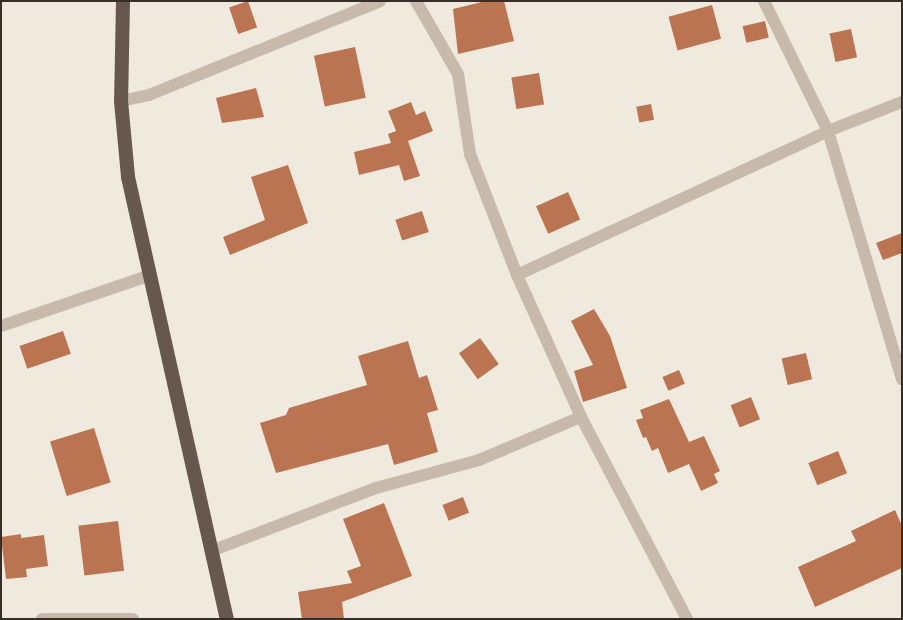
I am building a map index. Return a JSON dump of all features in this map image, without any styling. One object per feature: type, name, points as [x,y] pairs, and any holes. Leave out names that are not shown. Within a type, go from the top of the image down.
[{"type":"highway","points":[[123,1],[120,101],[128,177],[148,276],[227,619]]},
{"type":"street","points":[[120,101],[149,95],[380,1]]},
{"type":"street","points":[[416,1],[458,74],[470,154],[517,275],[581,416],[687,619]]},
{"type":"street","points":[[764,1],[828,131],[902,379]]},
{"type":"street","points":[[517,275],[828,131],[902,102]]},
{"type":"street","points":[[1,326],[148,276]]},
{"type":"street","points":[[212,551],[376,488],[479,460],[581,416]]},
{"type":"street","points":[[42,619],[133,619]]},
{"type":"building","points":[[248,1],[257,27],[238,34],[229,8]]},
{"type":"building","points":[[486,1],[504,1],[514,41],[458,54],[453,9]]},
{"type":"building","points":[[712,5],[721,39],[678,50],[669,17]]},
{"type":"building","points":[[765,21],[769,38],[746,43],[743,26]]},
{"type":"building","points":[[851,29],[857,57],[836,62],[829,34]]},
{"type":"building","points":[[355,47],[366,98],[325,107],[314,56]]},
{"type":"building","points":[[539,73],[544,105],[516,109],[511,77]]},
{"type":"building","points":[[256,88],[264,117],[222,123],[216,98]]},
{"type":"building","points":[[411,102],[416,115],[425,111],[433,131],[408,141],[420,176],[404,181],[399,165],[359,175],[354,152],[391,143],[388,134],[396,131],[388,111]]},
{"type":"building","points":[[651,104],[654,120],[639,123],[636,107]]},
{"type":"building","points":[[288,165],[308,223],[230,255],[223,237],[265,220],[251,177]]},
{"type":"building","points":[[568,192],[580,219],[548,234],[536,206]]},
{"type":"building","points":[[422,211],[429,232],[402,241],[395,220]]},
{"type":"building","points":[[902,233],[902,253],[883,260],[876,243]]},
{"type":"building","points":[[594,309],[610,336],[627,388],[583,402],[574,371],[593,365],[571,321]]},
{"type":"building","points":[[63,331],[71,354],[27,369],[20,346]]},
{"type":"building","points":[[480,338],[499,364],[478,379],[459,353]]},
{"type":"building","points":[[408,341],[419,378],[427,375],[438,410],[427,413],[438,452],[394,465],[388,444],[276,473],[260,423],[286,415],[289,408],[367,385],[358,356]]},
{"type":"building","points":[[806,353],[812,379],[788,385],[782,359]]},
{"type":"building","points":[[679,370],[685,384],[668,391],[662,377]]},
{"type":"building","points":[[751,397],[760,419],[740,427],[731,405]]},
{"type":"building","points":[[669,399],[689,442],[704,436],[720,471],[714,474],[718,483],[701,491],[689,464],[668,473],[658,448],[652,451],[646,437],[643,438],[636,420],[643,418],[640,410]]},
{"type":"building","points":[[94,428],[111,483],[67,496],[50,441]]},
{"type":"building","points":[[838,451],[847,473],[817,485],[808,463]]},
{"type":"building","points":[[463,497],[469,513],[449,521],[442,505]]},
{"type":"building","points":[[384,503],[412,576],[342,602],[344,619],[302,619],[298,592],[352,583],[347,571],[361,566],[343,519]]},
{"type":"building","points":[[895,510],[902,526],[902,568],[815,607],[798,567],[856,541],[851,531]]},
{"type":"building","points":[[118,521],[124,571],[84,576],[78,526]]},
{"type":"building","points":[[21,534],[21,538],[44,535],[48,566],[26,569],[27,577],[6,579],[1,537]]}]
